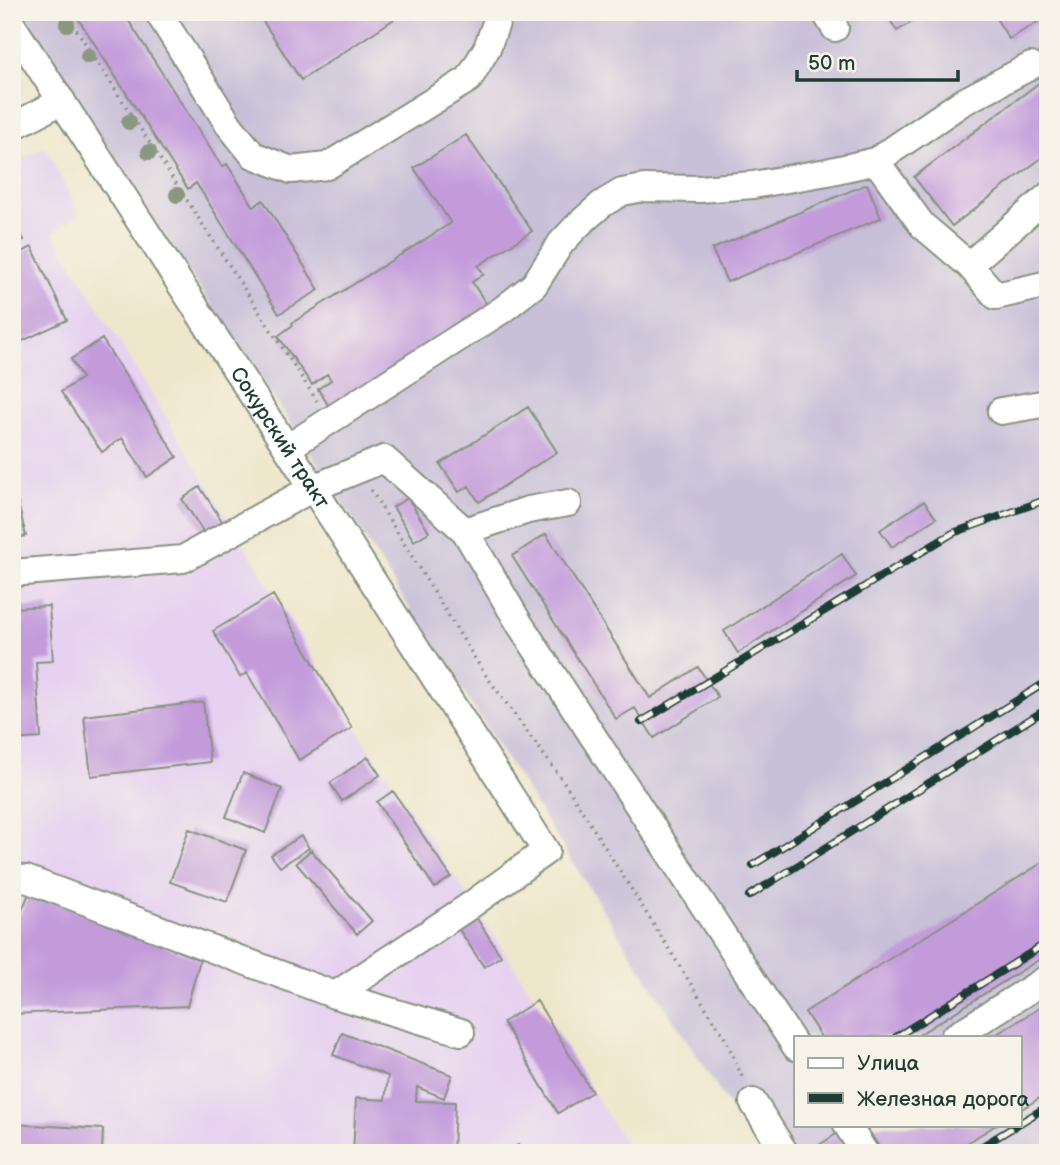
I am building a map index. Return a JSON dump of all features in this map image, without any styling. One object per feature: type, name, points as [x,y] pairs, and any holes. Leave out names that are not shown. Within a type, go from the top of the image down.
[{"type":"street","points":[[158,12],[229,125],[253,155],[291,170],[327,166],[468,79],[487,48],[500,12]]},
{"type":"street","name":"Сокурский тракт","points":[[12,26],[313,488],[545,851],[468,907],[335,995]]},
{"type":"street","points":[[287,448],[502,310],[534,285],[561,243],[578,225],[602,204],[622,192],[644,188],[699,189],[753,185],[876,161],[961,103],[1031,66]]},
{"type":"street","points":[[12,127],[62,101]]},
{"type":"street","points":[[876,161],[922,225],[969,265],[996,296],[1048,284]]},
{"type":"street","points":[[969,265],[1048,196]]},
{"type":"street","points":[[1002,411],[1048,402]]},
{"type":"street","points":[[12,573],[183,559],[313,488],[384,459],[465,531],[519,623],[794,1044]]},
{"type":"street","points":[[465,531],[528,509],[568,503]]},
{"type":"street","points":[[12,878],[26,879],[335,995],[461,1032]]},
{"type":"street","points":[[956,1036],[1048,978]]},
{"type":"street","points":[[753,1102],[785,1153]]},
{"type":"street","points":[[848,1126],[865,1153]]},
{"type":"path","points":[[65,12],[330,420]]},
{"type":"path","points":[[358,469],[482,670],[566,785],[726,1040],[753,1102]]},
{"type":"shaded area","points":[[15,12],[1048,12],[1048,1153],[759,1153],[315,460]]},
{"type":"shaded area","points":[[45,147],[79,214],[53,233],[364,740],[537,1001],[631,1153],[12,1153],[12,148],[20,160]]},
{"type":"building","points":[[74,12],[123,12],[222,167],[227,164],[254,207],[263,200],[319,290],[279,314],[196,183],[188,189]]},
{"type":"building","points":[[257,12],[397,12],[399,16],[301,80]]},
{"type":"building","points":[[885,12],[928,12],[897,31]]},
{"type":"building","points":[[992,12],[1032,12],[1038,22],[1009,39]]},
{"type":"building","points":[[1048,76],[1048,153],[952,226],[914,177]]},
{"type":"building","points":[[466,135],[532,231],[478,266],[484,274],[472,282],[491,311],[332,411],[318,389],[331,380],[327,374],[312,385],[278,336],[293,325],[292,323],[451,223],[414,168]]},
{"type":"building","points":[[867,184],[881,218],[727,282],[712,249]]},
{"type":"building","points":[[12,217],[24,240],[12,246]]},
{"type":"building","points":[[32,247],[67,320],[12,346],[12,257]]},
{"type":"building","points":[[102,339],[177,457],[147,477],[122,438],[102,452],[61,392],[82,378],[71,359]]},
{"type":"building","points":[[528,407],[557,452],[479,502],[469,486],[459,492],[440,464]]},
{"type":"building","points":[[12,479],[26,536],[12,539]]},
{"type":"building","points":[[200,487],[222,521],[204,533],[182,499]]},
{"type":"building","points":[[408,498],[429,532],[414,541],[393,507]]},
{"type":"building","points":[[924,501],[936,518],[892,547],[880,530]]},
{"type":"building","points":[[546,534],[650,698],[698,667],[718,697],[654,738],[635,708],[616,719],[512,556]]},
{"type":"building","points":[[842,554],[856,576],[738,653],[724,631]]},
{"type":"building","points":[[273,595],[352,728],[299,760],[247,673],[240,677],[213,631]]},
{"type":"building","points":[[49,606],[53,661],[36,662],[41,738],[12,740],[12,608]]},
{"type":"building","points":[[203,702],[210,762],[91,776],[84,716]]},
{"type":"building","points":[[368,757],[380,775],[342,801],[330,783]]},
{"type":"building","points":[[243,773],[282,789],[265,833],[226,817]]},
{"type":"building","points":[[393,791],[451,877],[435,888],[377,802]]},
{"type":"building","points":[[14,823],[16,861],[12,861]]},
{"type":"building","points":[[189,829],[246,850],[227,902],[170,882]]},
{"type":"building","points":[[301,836],[309,848],[280,867],[271,855]]},
{"type":"building","points":[[311,850],[372,921],[357,934],[296,863]]},
{"type":"building","points":[[1048,859],[1048,954],[917,1036],[820,1036],[805,1012]]},
{"type":"building","points":[[30,891],[200,960],[187,1006],[12,1014],[12,934]]},
{"type":"building","points":[[476,917],[501,956],[484,967],[458,928]]},
{"type":"building","points":[[537,1001],[592,1092],[558,1113],[503,1022]]},
{"type":"building","points":[[1048,1003],[1048,1093],[1021,1109],[1021,1036],[994,1036]]},
{"type":"building","points":[[342,1033],[452,1075],[444,1098],[417,1087],[416,1101],[455,1102],[453,1153],[353,1153],[356,1098],[385,1100],[388,1076],[333,1055]]},
{"type":"building","points":[[12,1124],[103,1129],[102,1153],[12,1153]]},
{"type":"building","points":[[866,1126],[994,1126],[951,1153],[883,1153]]},
{"type":"building","points":[[841,1131],[855,1153],[815,1153],[813,1149]]},
{"type":"building","points":[[518,1145],[522,1153],[505,1153]]},
{"type":"railway","points":[[641,722],[953,533],[1048,499]]},
{"type":"railway","points":[[753,865],[1048,681]]},
{"type":"railway","points":[[749,896],[1048,708]]},
{"type":"railway","points":[[898,1036],[1048,942]]},
{"type":"railway","points":[[1021,1122],[1048,1106]]},
{"type":"railway","points":[[971,1153],[1015,1126]]}]
